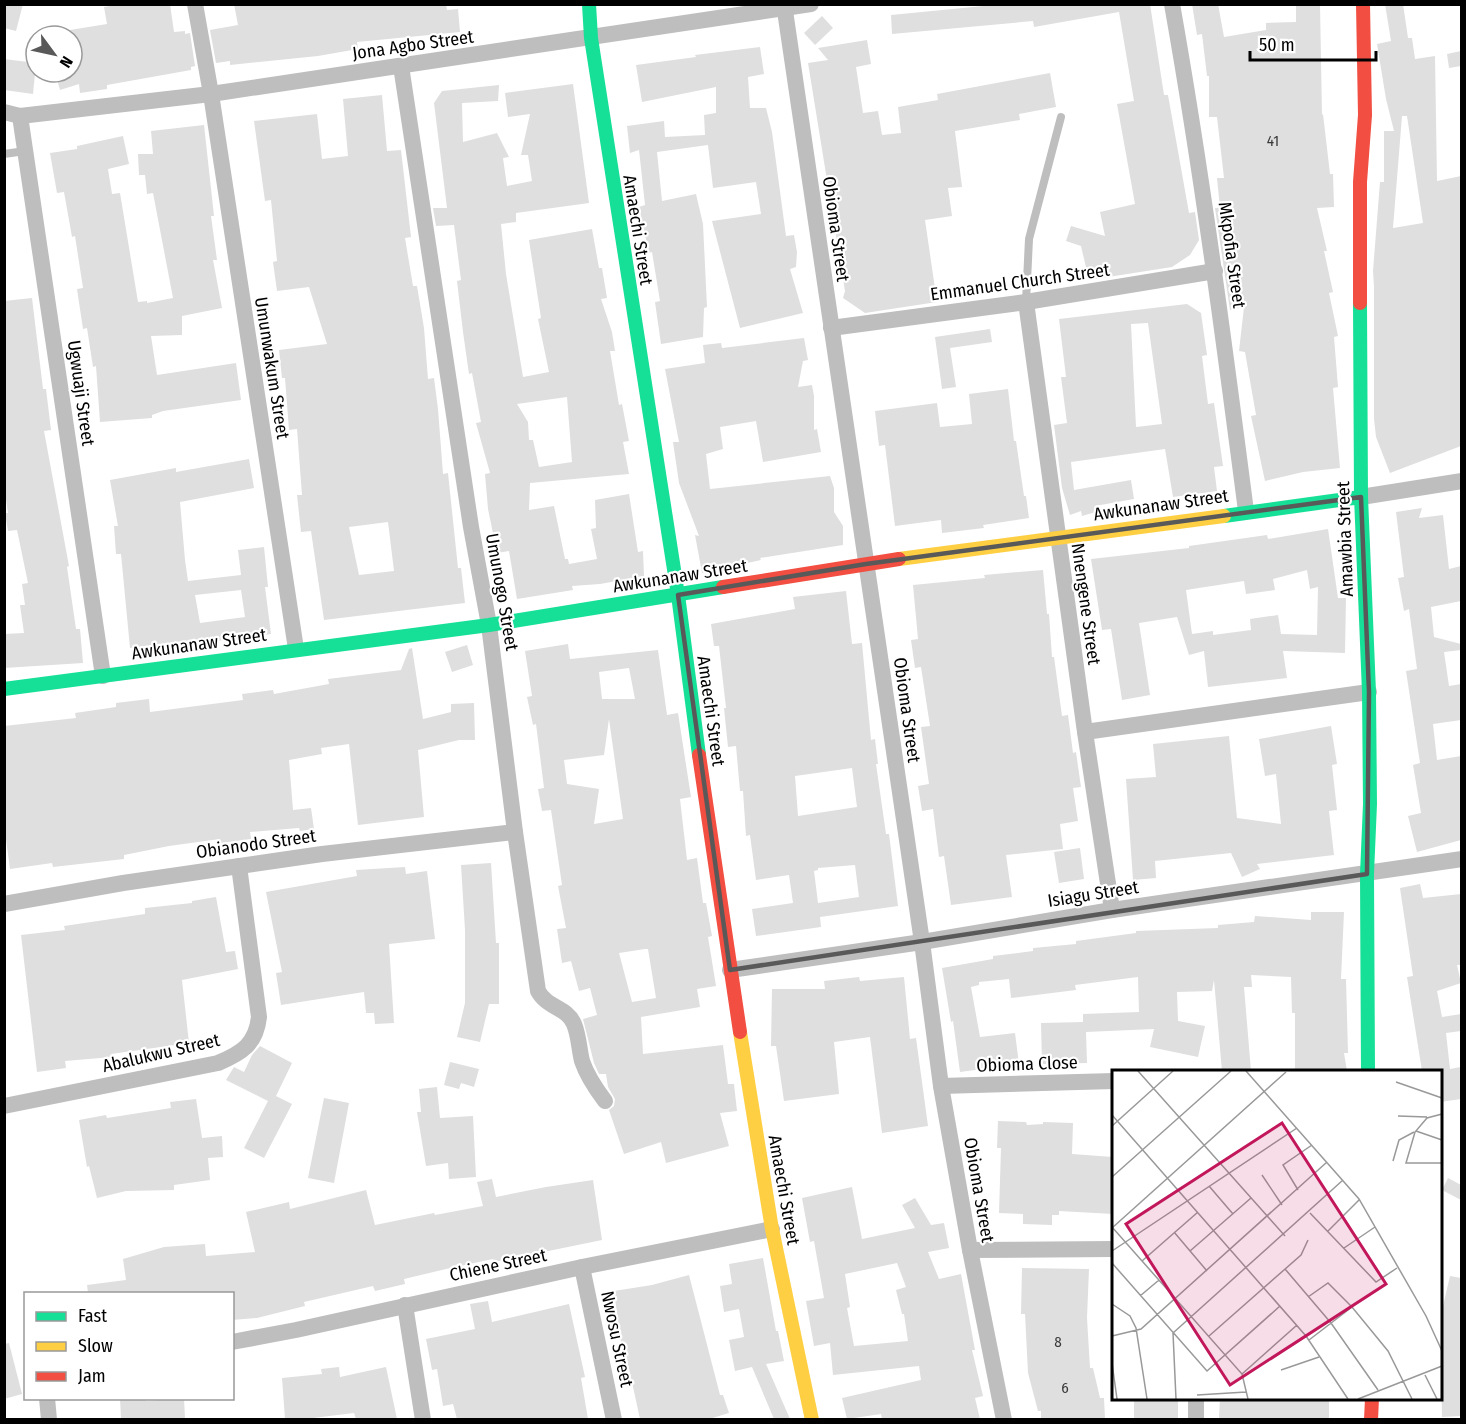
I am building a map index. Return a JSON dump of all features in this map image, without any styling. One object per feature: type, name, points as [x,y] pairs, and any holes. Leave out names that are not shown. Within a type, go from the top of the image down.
[{"type":"street","name":"Umunwakum Street","points":[[195,4],[212,94],[296,649]]},
{"type":"street","name":"Amaechi Street","points":[[589,4],[591,38],[678,596],[750,1101],[772,1229],[812,1419]]},
{"type":"street","name":"Jona Agbo Street","points":[[12,114],[212,94],[811,4]]},
{"type":"street","name":"Mkpofia Street","points":[[1172,4],[1192,116],[1215,271],[1246,511]]},
{"type":"street","name":"Amawbia Street","points":[[1363,4],[1365,115],[1360,182],[1359,267],[1361,497],[1369,692],[1368,1070]]},
{"type":"street","name":"Obioma Street","points":[[784,7],[922,942],[941,1086],[970,1250],[1004,1419]]},
{"type":"street","name":"Umunogo Street","points":[[401,66],[440,331],[489,625],[538,991],[542,999],[567,1014],[574,1024],[582,1062],[591,1083],[605,1101]]},
{"type":"street","name":"Ugwuaji Street","points":[[12,114],[25,151],[104,676]]},
{"type":"street","name":"Emmanuel Church Street","points":[[831,328],[1026,302],[1215,271]]},
{"type":"street","name":"Nnengene Street","points":[[1026,302],[1085,732],[1112,910]]},
{"type":"street","points":[[1361,497],[1461,481]]},
{"type":"street","name":"Awkunanaw Street","points":[[4,689],[489,625],[866,564],[1361,497]]},
{"type":"street","points":[[1085,732],[1369,692]]},
{"type":"street","name":"Obianodo Street","points":[[4,904],[123,883],[345,851],[515,832]]},
{"type":"street","name":"Isiagu Street","points":[[730,970],[922,942],[1112,910],[1461,859]]},
{"type":"street","name":"Abalukwu Street","points":[[4,1106],[218,1063],[245,1049],[258,1030],[259,1017],[239,866]]},
{"type":"street","name":"Obioma Close","points":[[941,1086],[1112,1081]]},
{"type":"street","name":"Chiene Street","points":[[234,1342],[772,1229]]},
{"type":"street","points":[[970,1250],[1112,1249]]},
{"type":"street","name":"Nwosu Street","points":[[582,1267],[614,1419]]},
{"type":"street","points":[[405,1305],[423,1419]]},
{"type":"street","points":[[48,1400],[49,1419]]},
{"type":"street","points":[[1196,1400],[1196,1419]]},
{"type":"street","points":[[1371,1419],[1372,1400]]},
{"type":"lane","points":[[1026,302],[1029,239],[1061,117]]},
{"type":"lane","points":[[4,154],[25,151]]},
{"type":"highlighted area","points":[[1361,497],[1369,692],[1367,874],[730,970],[678,595],[866,564]]},
{"type":"building","points":[[4,4],[23,4],[16,31],[4,28]]},
{"type":"building","points":[[120,4],[170,4],[174,32],[190,33],[195,66],[191,67],[191,70],[107,85],[107,89],[80,93],[79,84],[84,84],[84,28],[107,24],[104,7]]},
{"type":"building","points":[[234,4],[446,4],[447,10],[458,9],[460,32],[357,42],[358,49],[318,56],[230,65],[230,61],[216,63],[210,30],[238,25]]},
{"type":"building","points":[[1004,4],[1150,4],[1164,95],[1168,95],[1189,213],[1195,212],[1199,240],[1190,255],[1172,267],[1089,280],[1081,246],[1066,241],[1071,226],[1105,236],[1100,212],[1135,204],[1117,104],[1134,101],[1119,12],[1034,27],[1033,21],[892,34],[891,15]]},
{"type":"building","points":[[1192,4],[1218,4],[1224,37],[1266,30],[1266,23],[1296,22],[1296,4],[1320,4],[1322,115],[1330,174],[1333,174],[1334,207],[1317,208],[1327,251],[1324,251],[1333,292],[1329,293],[1338,336],[1334,337],[1338,387],[1333,388],[1340,468],[1303,472],[1265,481],[1251,416],[1256,415],[1245,352],[1239,351],[1244,307],[1230,310],[1215,208],[1220,208],[1217,178],[1224,178],[1217,117],[1209,117],[1209,76],[1207,76],[1202,34],[1197,35]]},
{"type":"building","points":[[1385,4],[1403,4],[1408,38],[1412,38],[1415,59],[1435,56],[1437,181],[1461,176],[1461,446],[1390,473],[1376,437],[1374,419],[1373,271],[1380,182],[1384,182],[1384,131],[1394,131],[1377,44],[1391,41]],"holes":[[[1402,116],[1407,116],[1423,223],[1393,228]]]},
{"type":"building","points":[[822,16],[833,28],[815,45],[804,33]]},
{"type":"building","points":[[867,40],[871,64],[856,67],[863,113],[878,111],[882,135],[901,133],[898,107],[938,100],[937,94],[1050,73],[1056,107],[1019,114],[1020,120],[955,131],[962,187],[948,188],[952,216],[925,220],[937,302],[865,313],[843,298],[845,291],[808,63],[828,60],[818,48]]},
{"type":"building","points":[[760,47],[764,74],[748,77],[750,108],[766,108],[772,132],[786,236],[794,235],[797,252],[796,267],[790,269],[803,313],[740,328],[712,221],[761,214],[756,182],[713,188],[708,145],[657,152],[662,201],[696,194],[703,224],[707,307],[704,308],[703,337],[661,344],[655,302],[660,301],[652,252],[649,253],[639,207],[645,205],[639,150],[630,153],[627,126],[664,121],[665,137],[705,135],[704,115],[716,113],[716,87],[642,102],[636,65]]},
{"type":"building","points":[[1461,51],[1461,66],[1449,68],[1447,54]]},
{"type":"building","points":[[4,59],[24,62],[24,84],[34,84],[33,94],[4,90]]},
{"type":"building","points":[[58,84],[79,84],[60,90]]},
{"type":"building","points":[[573,84],[589,203],[516,213],[516,222],[501,224],[506,274],[523,377],[549,372],[538,319],[541,318],[529,240],[592,229],[607,298],[601,299],[612,332],[615,351],[610,351],[619,405],[622,404],[629,441],[623,442],[629,474],[530,483],[529,510],[554,506],[565,559],[568,559],[569,564],[597,559],[591,529],[596,528],[595,500],[629,494],[638,552],[643,551],[644,576],[600,584],[572,586],[573,590],[517,599],[509,551],[497,553],[488,509],[485,474],[490,473],[476,423],[481,422],[472,373],[469,374],[463,332],[457,281],[461,280],[454,225],[436,226],[433,208],[447,208],[434,103],[442,91],[499,85],[498,101],[462,103],[463,142],[497,133],[509,157],[503,158],[507,186],[532,181],[528,155],[521,155],[530,114],[508,117],[505,93]],"holes":[[[567,397],[572,462],[539,467],[533,440],[529,440],[528,422],[517,404]]]},
{"type":"building","points":[[382,95],[387,151],[401,150],[411,237],[405,238],[413,286],[417,286],[424,328],[428,379],[434,378],[443,474],[448,473],[458,568],[461,568],[465,603],[324,620],[311,531],[301,532],[297,495],[302,495],[297,429],[289,430],[285,378],[282,378],[279,350],[327,344],[309,287],[277,291],[273,262],[277,261],[271,200],[265,201],[254,121],[317,114],[322,159],[348,156],[343,99]],"holes":[[[388,522],[394,571],[359,575],[349,527]]]},
{"type":"building","points":[[204,125],[217,260],[213,260],[222,308],[182,316],[182,335],[151,336],[157,375],[236,363],[241,400],[163,411],[152,415],[152,418],[100,422],[96,366],[93,367],[87,328],[83,329],[77,289],[83,288],[75,236],[72,237],[64,192],[57,193],[50,153],[77,149],[77,146],[123,136],[129,164],[108,169],[112,194],[120,193],[138,302],[147,301],[147,303],[173,298],[153,193],[147,194],[145,175],[139,175],[138,154],[153,154],[151,131]]},
{"type":"building","points":[[32,298],[43,389],[46,389],[51,430],[44,431],[69,566],[67,567],[76,629],[80,629],[83,663],[4,668],[4,634],[24,633],[20,605],[25,605],[22,584],[28,583],[17,530],[8,531],[5,513],[8,513],[4,486],[4,301]]},
{"type":"building","points":[[1187,304],[1201,313],[1207,355],[1202,356],[1208,404],[1214,403],[1223,466],[1214,467],[1217,491],[1173,497],[1165,449],[1071,462],[1074,490],[1131,480],[1134,499],[1095,506],[1096,512],[1082,516],[1081,511],[1070,515],[1062,488],[1054,425],[1067,423],[1061,377],[1066,377],[1059,319]],"holes":[[[1148,323],[1162,424],[1136,427],[1131,324]]]},
{"type":"building","points":[[990,329],[992,342],[950,348],[956,387],[942,389],[935,337]]},
{"type":"building","points":[[804,338],[808,360],[803,361],[798,387],[812,385],[814,430],[817,429],[821,452],[763,462],[756,421],[720,427],[723,449],[706,454],[710,489],[830,476],[834,488],[834,512],[843,526],[843,545],[760,558],[761,560],[702,573],[695,535],[699,536],[679,483],[673,442],[679,442],[665,369],[705,363],[703,345],[721,343],[722,348]]},
{"type":"building","points":[[1008,389],[1014,441],[1016,441],[1029,518],[983,525],[984,528],[942,533],[941,520],[895,526],[885,445],[879,446],[875,411],[937,403],[940,427],[972,424],[969,394]]},
{"type":"building","points":[[249,459],[254,488],[180,502],[185,560],[188,581],[241,575],[238,550],[264,547],[268,587],[265,587],[271,634],[193,644],[192,640],[130,648],[121,554],[116,554],[114,526],[118,526],[110,480],[176,468],[176,472]],"holes":[[[241,590],[245,617],[200,623],[195,595]]]},
{"type":"building","points":[[1422,508],[1419,518],[1443,515],[1449,569],[1461,566],[1461,601],[1431,607],[1434,637],[1461,644],[1461,650],[1444,652],[1449,686],[1461,684],[1461,720],[1433,724],[1437,760],[1461,756],[1461,840],[1417,852],[1408,816],[1421,813],[1413,765],[1420,763],[1406,671],[1417,669],[1409,609],[1404,611],[1398,578],[1404,577],[1396,512]]},
{"type":"building","points":[[1328,529],[1338,598],[1346,598],[1345,653],[1283,651],[1287,678],[1208,687],[1204,651],[1189,655],[1177,617],[1139,623],[1150,695],[1122,700],[1111,629],[1102,630],[1091,559],[1189,548],[1189,546],[1267,535],[1268,539]],"holes":[[[1307,570],[1310,589],[1318,587],[1317,635],[1281,634],[1278,615],[1250,619],[1251,630],[1213,635],[1213,631],[1192,634],[1186,590],[1244,581],[1246,594],[1275,590],[1273,579]]]},
{"type":"building","points":[[1043,570],[1052,657],[1054,657],[1062,716],[1068,715],[1073,753],[1076,752],[1081,787],[1073,788],[1078,821],[1060,824],[1063,849],[1006,855],[1012,897],[951,905],[944,856],[939,857],[933,809],[922,811],[918,786],[929,784],[921,727],[930,726],[921,667],[915,668],[911,640],[918,639],[913,585]]},
{"type":"building","points":[[846,591],[852,644],[862,643],[871,740],[875,739],[878,764],[876,764],[886,834],[889,834],[898,906],[820,917],[821,927],[756,936],[752,909],[793,903],[789,875],[756,880],[750,835],[746,836],[743,791],[740,791],[736,746],[728,747],[719,646],[714,646],[711,624],[795,609],[793,597]],"holes":[[[852,768],[857,807],[798,816],[795,776]],[[855,865],[859,897],[818,903],[814,871],[818,868]]]},
{"type":"building","points":[[568,644],[570,659],[658,650],[667,715],[678,713],[691,797],[680,799],[687,860],[697,858],[703,903],[706,903],[712,936],[708,937],[716,986],[697,989],[700,1007],[641,1017],[643,1054],[723,1045],[728,1084],[734,1084],[737,1111],[720,1113],[729,1146],[666,1163],[661,1142],[624,1154],[609,1110],[614,1106],[615,1099],[608,1087],[606,1074],[599,1074],[594,1063],[583,1019],[597,1015],[590,988],[579,991],[571,961],[562,963],[557,929],[566,928],[558,886],[562,885],[551,810],[542,811],[538,789],[544,788],[536,724],[533,725],[527,697],[532,696],[525,651]],"holes":[[[629,668],[635,699],[602,699],[599,672]],[[609,719],[623,819],[594,824],[599,789],[567,784],[564,760],[604,755]],[[648,949],[656,998],[632,1002],[619,953]]]},
{"type":"building","points":[[467,645],[473,665],[452,672],[445,652]]},
{"type":"building","points":[[412,648],[423,719],[451,712],[451,704],[474,703],[475,740],[459,740],[418,750],[424,817],[358,825],[349,744],[321,748],[322,754],[289,760],[293,810],[311,808],[314,829],[250,832],[251,839],[220,843],[220,839],[169,846],[124,855],[124,859],[53,867],[52,863],[10,869],[4,824],[4,726],[76,718],[75,713],[116,707],[116,703],[149,699],[150,712],[243,700],[242,694],[273,690],[274,694],[329,684],[328,679],[401,670],[409,649]]},
{"type":"building","points":[[1331,726],[1337,764],[1332,765],[1337,810],[1329,811],[1334,855],[1257,864],[1260,869],[1242,877],[1231,853],[1155,861],[1156,878],[1133,880],[1126,779],[1156,777],[1153,744],[1229,736],[1237,818],[1281,824],[1276,774],[1265,776],[1259,739]]},
{"type":"building","points":[[1080,848],[1084,879],[1059,883],[1054,852]]},
{"type":"building","points":[[491,863],[496,943],[499,943],[499,1004],[489,1004],[480,1042],[457,1037],[465,1003],[465,930],[461,865]]},
{"type":"building","points":[[405,867],[406,874],[427,871],[435,939],[389,944],[394,1023],[375,1024],[374,1013],[366,1013],[364,992],[281,1005],[276,973],[282,972],[266,892],[357,876],[356,870]]},
{"type":"building","points":[[1420,884],[1423,898],[1461,894],[1461,965],[1457,965],[1461,983],[1437,991],[1442,1017],[1461,1014],[1461,1031],[1446,1033],[1450,1069],[1461,1067],[1461,1099],[1442,1102],[1442,1070],[1422,1070],[1407,977],[1413,976],[1400,888]]},
{"type":"building","points":[[216,897],[226,952],[235,951],[238,969],[182,980],[189,1043],[111,1054],[112,1057],[65,1061],[66,1068],[37,1072],[21,935],[65,930],[64,926],[145,914],[145,908],[192,903],[192,901]]},
{"type":"building","points":[[1311,912],[1344,912],[1341,979],[1346,979],[1348,1053],[1344,1053],[1347,1070],[1295,1070],[1295,1013],[1292,1013],[1291,977],[1251,975],[1252,987],[1244,987],[1251,1070],[1222,1070],[1214,980],[1212,991],[1177,992],[1178,1021],[1205,1026],[1198,1057],[1150,1047],[1154,1029],[1086,1032],[1087,1063],[1042,1064],[1041,1023],[1083,1022],[1083,1014],[1139,1012],[1138,977],[1075,985],[1076,990],[1011,998],[1009,979],[979,982],[979,985],[971,987],[980,1037],[1015,1033],[1019,1064],[960,1072],[953,1021],[951,1022],[942,968],[993,959],[993,956],[1033,951],[1033,948],[1076,944],[1076,941],[1136,933],[1136,931],[1218,928],[1218,925],[1254,922],[1255,916],[1311,920]]},
{"type":"building","points":[[859,977],[860,981],[904,977],[910,1039],[916,1038],[928,1126],[882,1133],[870,1037],[834,1042],[839,1094],[784,1101],[776,1046],[771,1046],[772,989],[825,989],[824,981]]},
{"type":"building","points":[[260,1046],[292,1063],[276,1096],[292,1104],[264,1158],[244,1148],[268,1101],[226,1080],[234,1067],[244,1072],[252,1055]]},
{"type":"building","points":[[450,1062],[479,1069],[474,1087],[461,1083],[459,1089],[444,1085]]},
{"type":"building","points":[[437,1087],[440,1118],[473,1116],[476,1177],[449,1179],[448,1163],[426,1166],[417,1112],[421,1112],[419,1089]]},
{"type":"building","points":[[324,1098],[349,1103],[334,1183],[308,1178]]},
{"type":"building","points":[[196,1099],[202,1138],[222,1136],[223,1157],[208,1158],[210,1180],[174,1185],[174,1190],[126,1191],[97,1198],[89,1166],[87,1167],[79,1120],[171,1108],[170,1102]]},
{"type":"building","points":[[998,1121],[1026,1122],[1027,1125],[1043,1124],[1043,1122],[1073,1123],[1072,1154],[1112,1157],[1112,1214],[1059,1211],[1059,1215],[1052,1215],[1052,1225],[1023,1224],[1023,1214],[999,1213],[1001,1148],[997,1148]]},
{"type":"building","points":[[1448,1178],[1461,1185],[1461,1200],[1442,1190]]},
{"type":"building","points":[[492,1179],[496,1197],[593,1180],[602,1240],[494,1262],[493,1259],[446,1269],[404,1279],[405,1284],[375,1291],[373,1286],[304,1302],[305,1306],[257,1318],[234,1320],[234,1292],[88,1292],[87,1285],[126,1280],[123,1259],[164,1247],[205,1244],[206,1256],[255,1252],[246,1212],[289,1202],[290,1209],[366,1190],[375,1225],[483,1206],[477,1182]]},
{"type":"building","points":[[852,1187],[862,1239],[915,1228],[902,1205],[915,1198],[931,1225],[944,1223],[949,1248],[928,1252],[939,1279],[961,1274],[975,1350],[972,1350],[983,1396],[975,1398],[980,1419],[882,1419],[881,1414],[847,1419],[842,1398],[921,1380],[919,1366],[833,1375],[830,1343],[814,1346],[806,1301],[824,1298],[814,1241],[810,1242],[802,1198]],"holes":[[[897,1263],[906,1287],[896,1290],[902,1314],[904,1314],[908,1341],[854,1346],[847,1308],[850,1307],[845,1274]]]},
{"type":"building","points":[[763,1258],[776,1331],[778,1331],[784,1361],[766,1364],[790,1419],[774,1419],[752,1367],[735,1371],[729,1340],[744,1337],[739,1309],[724,1312],[720,1286],[732,1284],[729,1264]]},
{"type":"building","points":[[1022,1268],[1089,1269],[1087,1318],[1090,1368],[1093,1368],[1100,1398],[1104,1398],[1105,1419],[1041,1419],[1041,1411],[1038,1411],[1028,1373],[1025,1314],[1021,1314]]},
{"type":"building","points":[[689,1275],[720,1395],[723,1395],[729,1413],[709,1419],[640,1419],[625,1350],[622,1350],[614,1291],[652,1285]]},
{"type":"building","points":[[1450,1276],[1461,1278],[1461,1416],[1442,1417],[1442,1310]]},
{"type":"building","points":[[488,1301],[492,1322],[569,1304],[585,1377],[581,1378],[588,1419],[457,1419],[453,1404],[443,1406],[437,1369],[432,1370],[426,1339],[475,1329],[470,1304]]},
{"type":"building","points":[[9,1343],[22,1394],[4,1399],[4,1344]]},
{"type":"building","points":[[339,1367],[340,1377],[386,1367],[397,1419],[356,1419],[354,1413],[314,1419],[285,1419],[282,1378],[322,1374],[321,1369]]},
{"type":"building","points":[[120,1400],[184,1400],[185,1419],[121,1419]]},
{"type":"building","points":[[1134,1400],[1178,1400],[1178,1419],[1134,1419]]},
{"type":"building","points":[[1220,1400],[1329,1400],[1329,1419],[1219,1419]]},
{"type":"traffic: fast","points":[[589,4],[591,38],[678,595],[699,755]]},
{"type":"traffic: fast","points":[[1360,303],[1361,497],[1369,692],[1368,1070]]},
{"type":"traffic: fast","points":[[1224,516],[1361,497]]},
{"type":"traffic: fast","points":[[4,689],[489,625],[723,587]]},
{"type":"traffic: slow","points":[[899,559],[1224,516]]},
{"type":"traffic: slow","points":[[740,1032],[772,1229],[812,1420]]},
{"type":"traffic: jam","points":[[1360,303],[1360,182],[1365,115],[1363,4]]},
{"type":"traffic: jam","points":[[723,587],[899,559]]},
{"type":"traffic: jam","points":[[699,755],[740,1032]]},
{"type":"traffic: jam","points":[[1371,1420],[1372,1400]]}]
